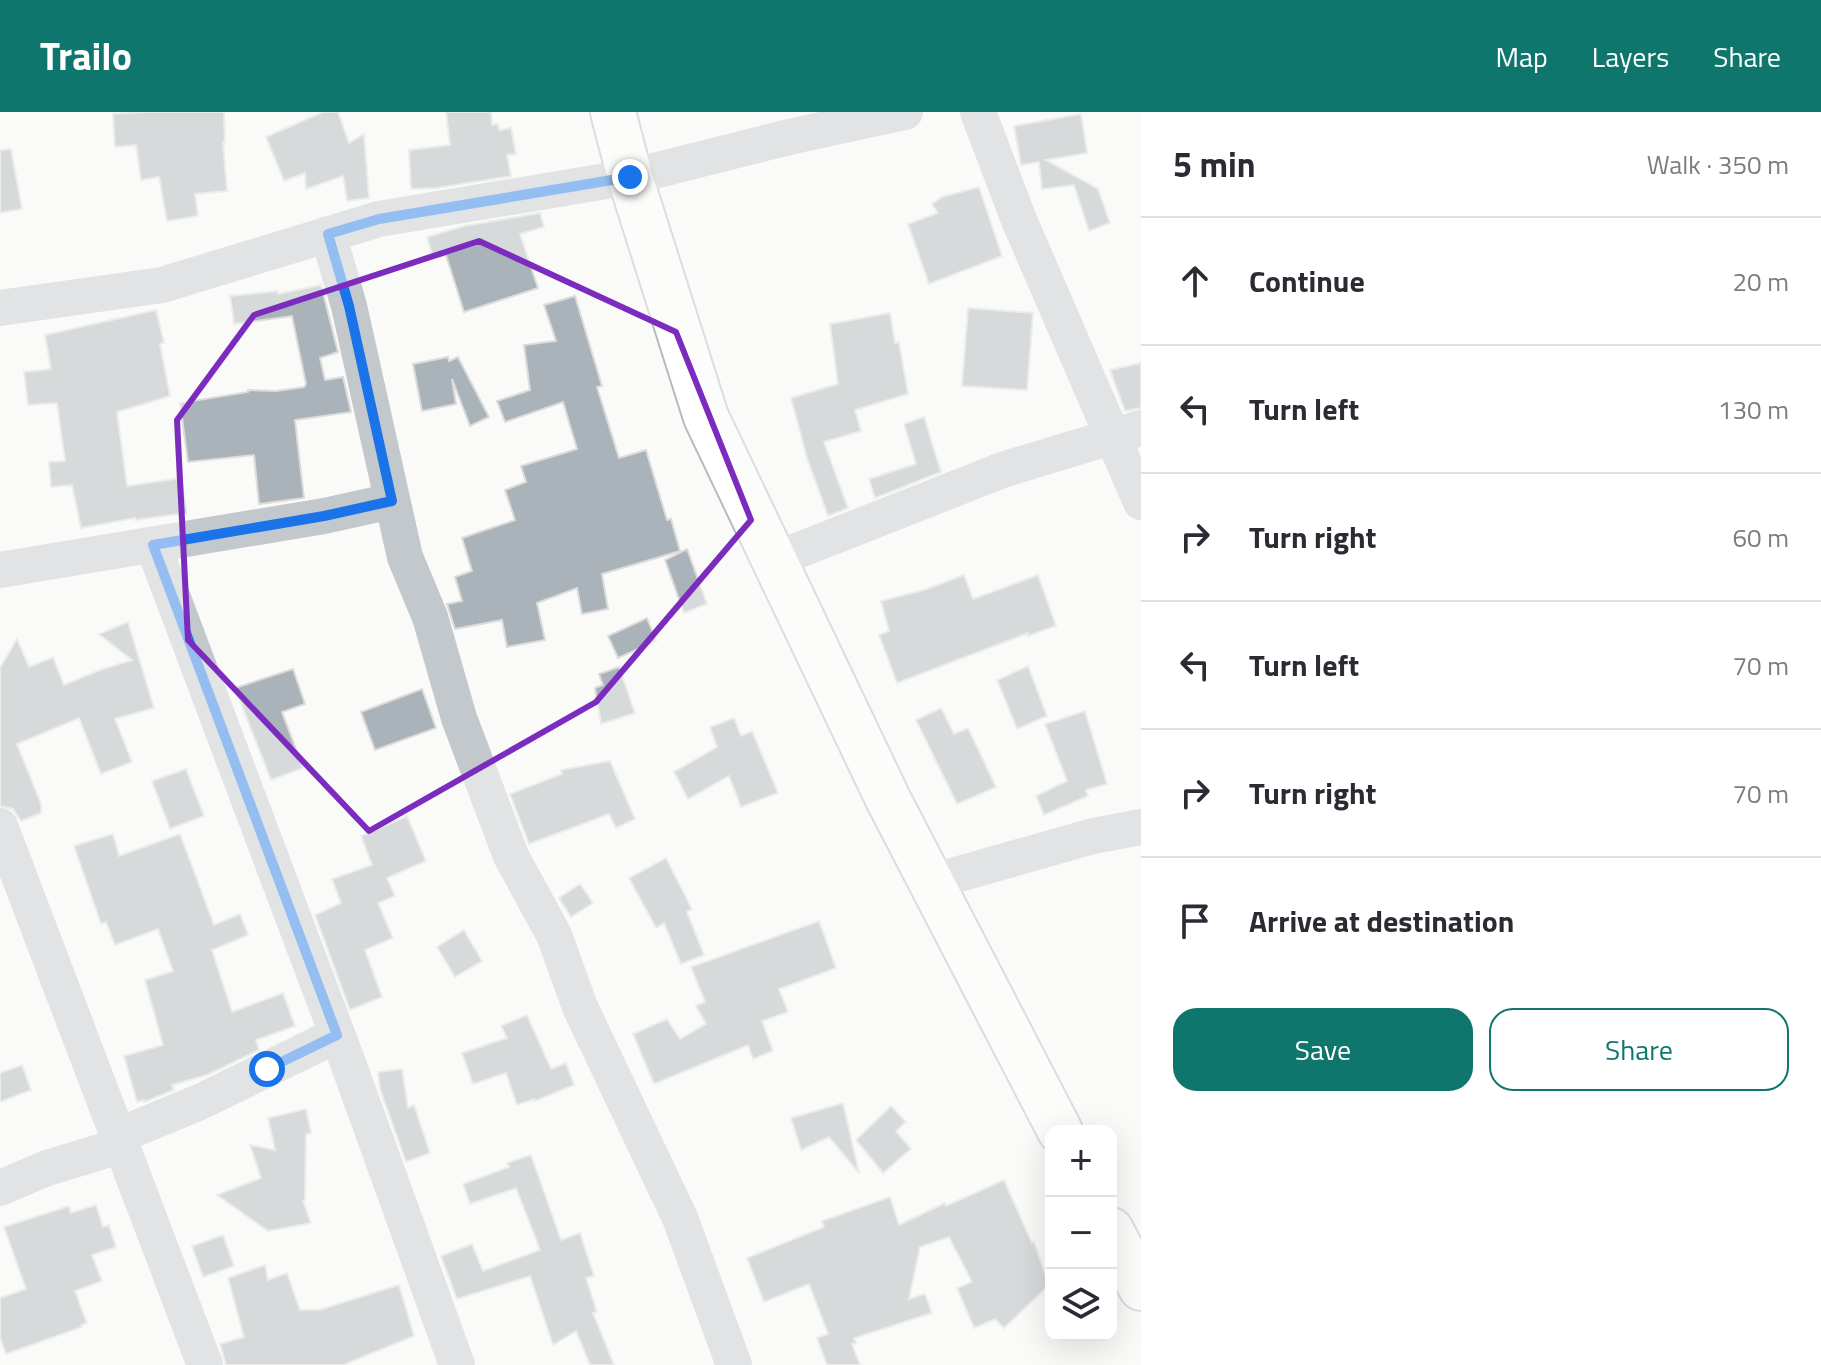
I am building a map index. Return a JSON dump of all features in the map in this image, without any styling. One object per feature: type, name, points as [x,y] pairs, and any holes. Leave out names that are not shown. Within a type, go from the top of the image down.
[{"type":"main road","points":[[613,112],[630,177],[706,417],[888,799],[1057,1125]]},
{"type":"main road","points":[[1117,1242],[1141,1288]]},
{"type":"street","points":[[0,308],[162,285],[379,219],[630,177],[831,120],[905,112]]},
{"type":"street","points":[[978,112],[1019,220],[1127,432],[1141,502]]},
{"type":"street","points":[[328,234],[349,306],[405,557],[430,617],[459,718],[511,856],[554,935],[580,1007],[680,1218],[734,1365]]},
{"type":"street","points":[[774,560],[1005,469],[1127,432]]},
{"type":"street","points":[[0,570],[324,516],[392,501]]},
{"type":"street","points":[[153,545],[457,1365]]},
{"type":"street","points":[[0,826],[122,1140],[205,1365]]},
{"type":"street","points":[[931,882],[1093,836],[1141,827]]},
{"type":"street","points":[[0,1188],[122,1140],[337,1035]]},
{"type":"highlighted area","points":[[479,241],[676,332],[751,520],[596,702],[369,831],[188,640],[177,420],[254,315]]},
{"type":"building","points":[[224,112],[227,191],[195,194],[198,216],[167,221],[159,177],[141,180],[136,145],[115,147],[113,114]]},
{"type":"building","points":[[323,112],[338,112],[349,143],[364,134],[369,198],[347,201],[343,176],[306,189],[305,173],[284,181],[266,137]]},
{"type":"building","points":[[446,112],[491,112],[492,125],[498,124],[499,130],[511,128],[516,154],[507,155],[511,176],[411,189],[409,150],[450,145]]},
{"type":"building","points":[[1081,114],[1087,153],[1046,160],[1098,189],[1110,223],[1089,231],[1074,185],[1042,189],[1039,162],[1021,165],[1014,126]]},
{"type":"building","points":[[11,149],[22,209],[0,213],[0,150]]},
{"type":"building","points":[[979,187],[1002,256],[929,284],[908,224],[938,213],[932,204],[942,197]]},
{"type":"building","points":[[540,213],[544,227],[520,234],[538,288],[464,312],[446,255],[433,258],[427,237],[464,226]]},
{"type":"building","points":[[321,285],[338,352],[320,358],[325,380],[343,377],[351,412],[295,420],[304,498],[259,504],[254,455],[188,462],[180,403],[248,390],[276,391],[304,387],[306,384],[292,316],[234,324],[230,296],[278,291],[278,294]]},
{"type":"building","points":[[575,296],[602,386],[597,387],[619,458],[646,450],[667,520],[671,519],[680,551],[602,574],[608,609],[582,614],[577,588],[537,603],[545,640],[507,647],[502,620],[455,629],[447,604],[462,601],[455,577],[472,571],[462,538],[515,520],[505,490],[526,482],[521,466],[577,449],[563,402],[505,422],[497,401],[530,390],[524,345],[556,341],[544,305]]},
{"type":"building","points":[[968,308],[1033,313],[1027,390],[962,386]]},
{"type":"building","points":[[156,310],[164,343],[160,344],[170,396],[117,412],[127,486],[181,478],[186,513],[81,528],[72,485],[51,487],[49,462],[65,461],[57,403],[28,405],[24,372],[51,369],[45,335]]},
{"type":"building","points":[[890,313],[895,343],[899,342],[908,394],[855,410],[861,431],[824,442],[848,508],[828,516],[807,458],[791,398],[838,384],[830,324]]},
{"type":"building","points":[[448,357],[449,361],[458,357],[489,417],[470,426],[452,379],[456,404],[422,411],[413,364]]},
{"type":"building","points":[[1141,363],[1141,408],[1125,411],[1110,370]]},
{"type":"building","points":[[924,417],[941,472],[875,498],[869,479],[916,464],[904,424]]},
{"type":"building","points":[[687,549],[707,604],[684,613],[665,560]]},
{"type":"building","points":[[964,575],[973,599],[1038,575],[1056,626],[1028,636],[1028,633],[897,683],[879,635],[889,631],[881,601]]},
{"type":"building","points":[[647,618],[656,641],[618,658],[608,636]]},
{"type":"building","points":[[128,622],[154,708],[115,719],[132,762],[101,774],[79,718],[17,744],[41,804],[41,813],[21,821],[13,809],[0,806],[0,668],[17,639],[29,667],[53,657],[64,685],[132,660],[99,634]]},
{"type":"building","points":[[1028,666],[1047,716],[1017,729],[997,680]]},
{"type":"building","points":[[619,667],[635,713],[601,724],[595,688],[603,685],[599,674]]},
{"type":"building","points":[[293,669],[305,704],[282,712],[303,768],[271,780],[235,688]]},
{"type":"building","points":[[422,689],[436,728],[375,750],[361,712]]},
{"type":"building","points":[[941,708],[954,734],[968,728],[996,787],[957,804],[916,720]]},
{"type":"building","points":[[1085,711],[1107,784],[1086,790],[1088,796],[1044,815],[1036,796],[1067,781],[1045,724]]},
{"type":"building","points":[[734,718],[741,736],[752,731],[778,793],[741,807],[729,776],[688,799],[674,772],[717,747],[710,727]]},
{"type":"building","points":[[610,761],[635,819],[616,828],[609,814],[529,844],[510,794],[562,774],[561,770]]},
{"type":"building","points":[[186,769],[204,816],[170,829],[152,781]]},
{"type":"building","points":[[407,816],[426,861],[387,878],[395,896],[378,903],[393,938],[365,950],[382,997],[350,1010],[315,915],[341,903],[332,879],[372,865],[361,836]]},
{"type":"building","points":[[113,834],[119,856],[180,834],[214,925],[240,914],[248,935],[212,950],[232,1012],[283,993],[295,1026],[256,1040],[259,1050],[207,1075],[172,1085],[174,1090],[144,1102],[137,1102],[124,1056],[163,1045],[145,980],[173,971],[158,929],[115,945],[106,922],[101,924],[74,846]]},
{"type":"building","points":[[666,858],[692,909],[687,912],[704,955],[681,964],[664,923],[656,928],[629,878]]},
{"type":"building","points":[[580,884],[593,903],[571,917],[559,898]]},
{"type":"building","points":[[819,921],[836,968],[779,989],[788,1012],[762,1021],[773,1051],[753,1059],[748,1045],[654,1084],[633,1034],[667,1019],[680,1039],[706,1024],[696,1006],[705,1002],[691,967]]},
{"type":"building","points":[[464,930],[482,961],[455,977],[437,947]]},
{"type":"building","points":[[527,1015],[551,1069],[566,1063],[574,1085],[517,1105],[506,1073],[473,1084],[462,1053],[507,1038],[501,1026]]},
{"type":"building","points":[[22,1065],[31,1090],[0,1102],[0,1073]]},
{"type":"building","points":[[402,1069],[408,1108],[414,1105],[430,1153],[406,1162],[380,1089],[378,1072]]},
{"type":"building","points":[[843,1103],[859,1173],[829,1137],[801,1150],[791,1118]]},
{"type":"building","points":[[891,1106],[906,1122],[896,1131],[911,1149],[883,1173],[856,1140]]},
{"type":"building","points":[[306,1109],[311,1133],[306,1134],[303,1201],[311,1223],[268,1231],[217,1195],[261,1178],[250,1145],[275,1150],[268,1118]]},
{"type":"building","points":[[531,1155],[561,1240],[580,1233],[594,1276],[586,1278],[597,1312],[593,1313],[614,1365],[590,1365],[576,1331],[553,1345],[530,1276],[457,1299],[441,1256],[472,1244],[483,1271],[540,1250],[516,1188],[470,1204],[463,1184],[509,1167],[507,1163]]},
{"type":"building","points":[[1004,1180],[1034,1242],[1045,1274],[1045,1289],[1004,1328],[995,1319],[974,1328],[957,1288],[972,1282],[949,1237],[920,1247],[909,1299],[925,1294],[932,1313],[854,1338],[856,1343],[852,1344],[860,1365],[827,1365],[817,1338],[828,1334],[809,1284],[764,1302],[747,1258],[824,1227],[822,1221],[890,1197],[899,1225],[945,1203],[946,1206]]},
{"type":"building","points":[[96,1205],[103,1227],[109,1225],[116,1247],[92,1255],[102,1281],[75,1291],[87,1323],[6,1354],[0,1338],[0,1298],[26,1289],[4,1227],[69,1206],[71,1213]]},
{"type":"building","points":[[223,1235],[234,1266],[203,1277],[192,1246]]},
{"type":"building","points":[[265,1265],[268,1280],[287,1273],[300,1310],[319,1310],[399,1285],[414,1336],[343,1365],[226,1365],[220,1344],[244,1337],[228,1278]]},
{"type":"route","points":[[267,1069],[337,1035],[153,545],[324,516],[392,501],[349,306],[328,234],[379,219],[630,177]]}]
